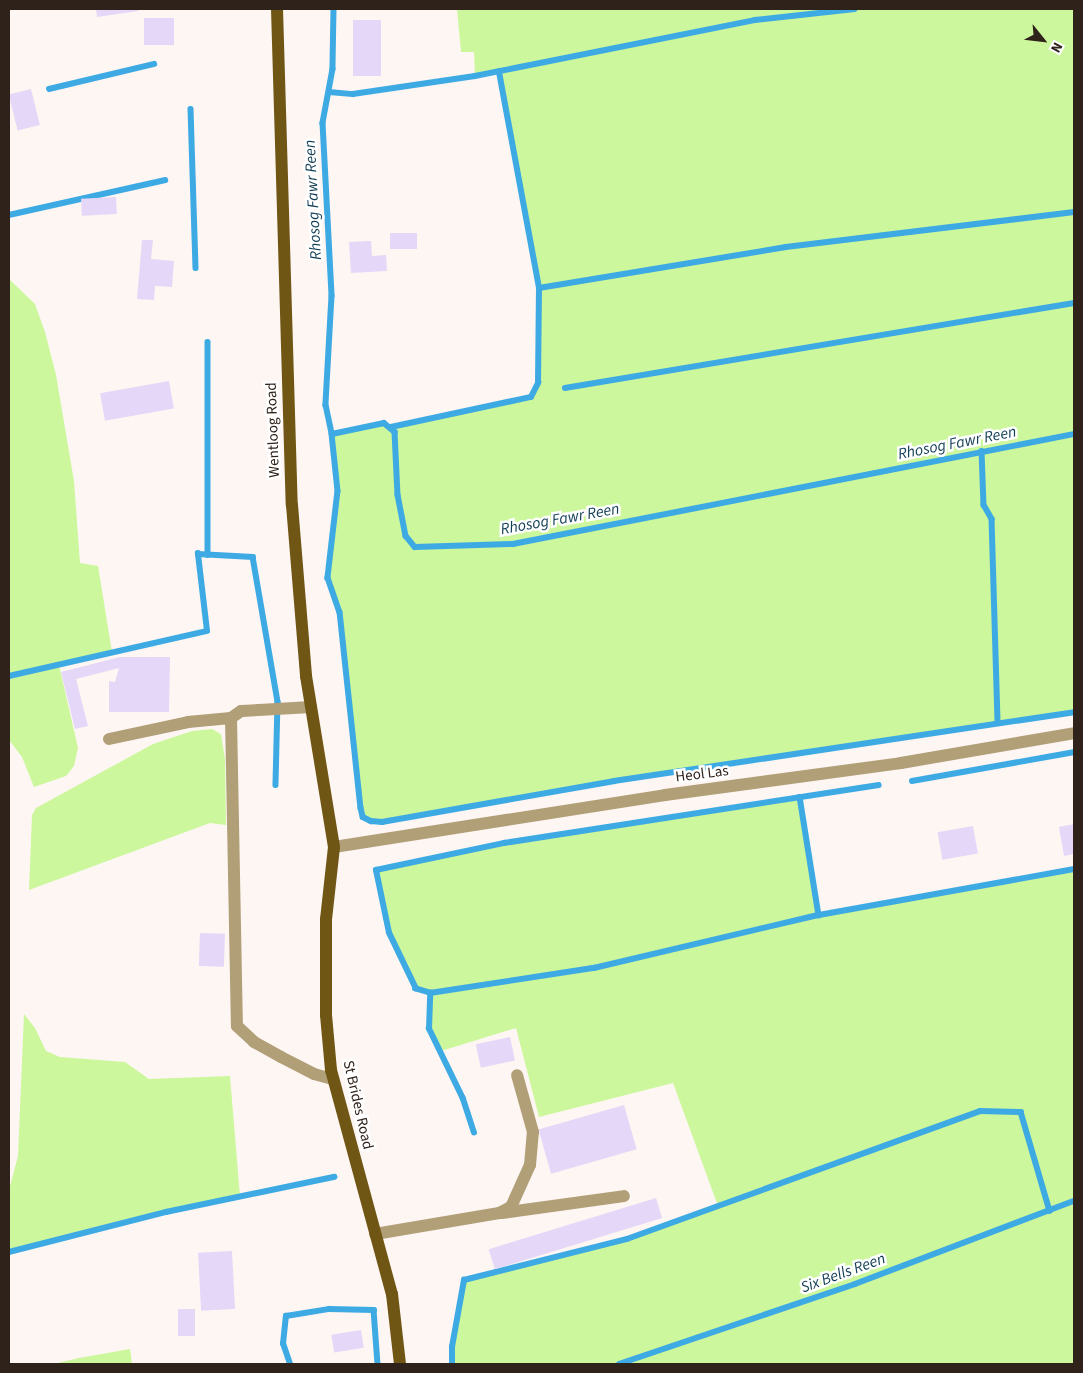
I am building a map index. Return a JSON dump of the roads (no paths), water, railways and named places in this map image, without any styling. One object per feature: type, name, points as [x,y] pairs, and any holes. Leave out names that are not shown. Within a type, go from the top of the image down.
[{"type":"main road","name":"Wentloog Road","points":[[277,9],[292,504],[311,707],[334,847]]},
{"type":"main road","name":"St Brides Road","points":[[334,847],[326,919],[326,1015],[333,1079],[392,1294],[400,1364]]},
{"type":"street","points":[[109,739],[188,722],[231,718],[241,711],[311,707]]},
{"type":"street","points":[[231,718],[236,1026],[254,1042],[281,1057],[314,1074],[333,1079]]},
{"type":"street","name":"Heol Las","points":[[334,847],[665,795],[901,763],[1074,733]]},
{"type":"street","points":[[499,1213],[511,1207],[530,1165],[533,1132],[517,1075]]},
{"type":"street","points":[[375,1234],[499,1213],[624,1196]]},
{"type":"waterway","name":"Rhosog Fawr Reen","points":[[334,9],[333,69],[323,123],[332,296],[326,405],[332,434],[384,423],[395,432],[398,495],[406,536],[415,547],[513,544],[1074,434]]},
{"type":"waterway","points":[[329,92],[353,94],[475,76],[755,20],[854,9]]},
{"type":"waterway","points":[[49,89],[154,64]]},
{"type":"waterway","points":[[391,427],[531,397],[538,383],[539,288],[499,72]]},
{"type":"waterway","points":[[191,109],[196,268]]},
{"type":"waterway","points":[[9,215],[165,180]]},
{"type":"waterway","points":[[539,288],[786,247],[1074,212]]},
{"type":"waterway","points":[[565,388],[1074,303]]},
{"type":"waterway","points":[[208,342],[208,555]]},
{"type":"waterway","points":[[332,434],[338,491],[328,578],[340,612],[361,808],[363,817],[371,821],[382,822],[614,781],[1074,712]]},
{"type":"waterway","points":[[982,451],[984,505],[992,519],[998,721]]},
{"type":"waterway","points":[[9,676],[207,631],[198,554],[253,557],[278,702],[276,785]]},
{"type":"waterway","points":[[912,781],[1074,752]]},
{"type":"waterway","points":[[474,1133],[463,1099],[429,1029],[430,993],[416,989],[389,933],[376,870],[504,843],[879,785]]},
{"type":"waterway","points":[[800,797],[819,915]]},
{"type":"waterway","points":[[430,993],[594,968],[819,915],[1074,869]]},
{"type":"waterway","points":[[452,1364],[452,1347],[464,1280],[627,1239],[980,1111],[1021,1112],[1050,1211]]},
{"type":"waterway","points":[[9,1252],[166,1212],[334,1177]]},
{"type":"waterway","name":"Six Bells Reen","points":[[619,1364],[855,1284],[1074,1201]]},
{"type":"waterway","points":[[290,1364],[283,1344],[286,1316],[329,1309],[374,1310],[378,1364]]}]
